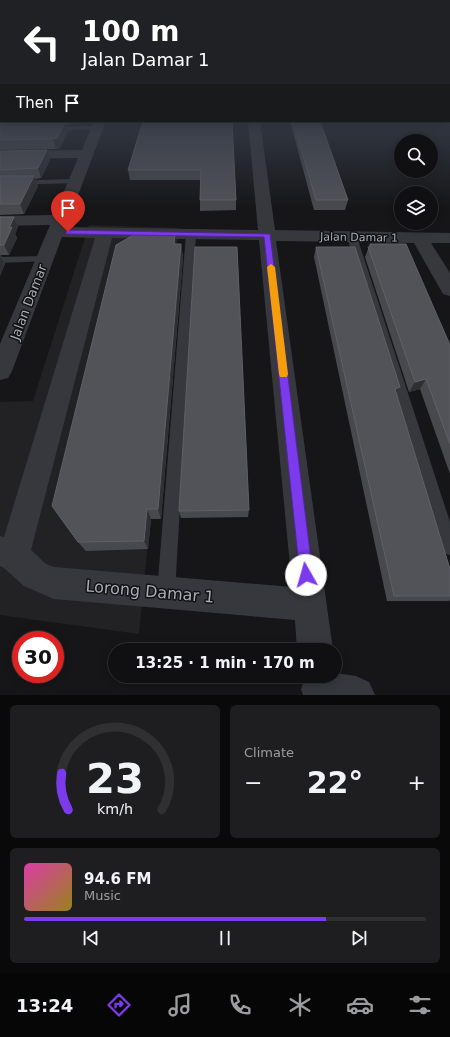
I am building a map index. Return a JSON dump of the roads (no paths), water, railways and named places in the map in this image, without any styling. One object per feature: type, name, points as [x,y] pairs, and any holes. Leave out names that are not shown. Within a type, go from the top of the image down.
[{"type":"street","name":"Jalan Damar","points":[[0,371],[10,322],[44,259],[91,143]]},
{"type":"street","points":[[257,143],[314,643]]},
{"type":"street","points":[[0,155],[87,154]]},
{"type":"street","name":"Jalan Damar 1","points":[[0,221],[58,226],[105,233],[450,238]]},
{"type":"street","points":[[7,553],[105,233]]},
{"type":"street","points":[[419,237],[450,289]]},
{"type":"street","name":"Lorong Damar 1","points":[[7,553],[35,575],[54,583],[310,605]]},
{"type":"street","points":[[319,687],[356,695]]},
{"type":"lane","points":[[0,183],[76,181]]},
{"type":"lane","points":[[166,592],[191,234]]},
{"type":"lane","points":[[352,236],[450,547]]},
{"type":"lane","points":[[0,260],[44,259]]}]
